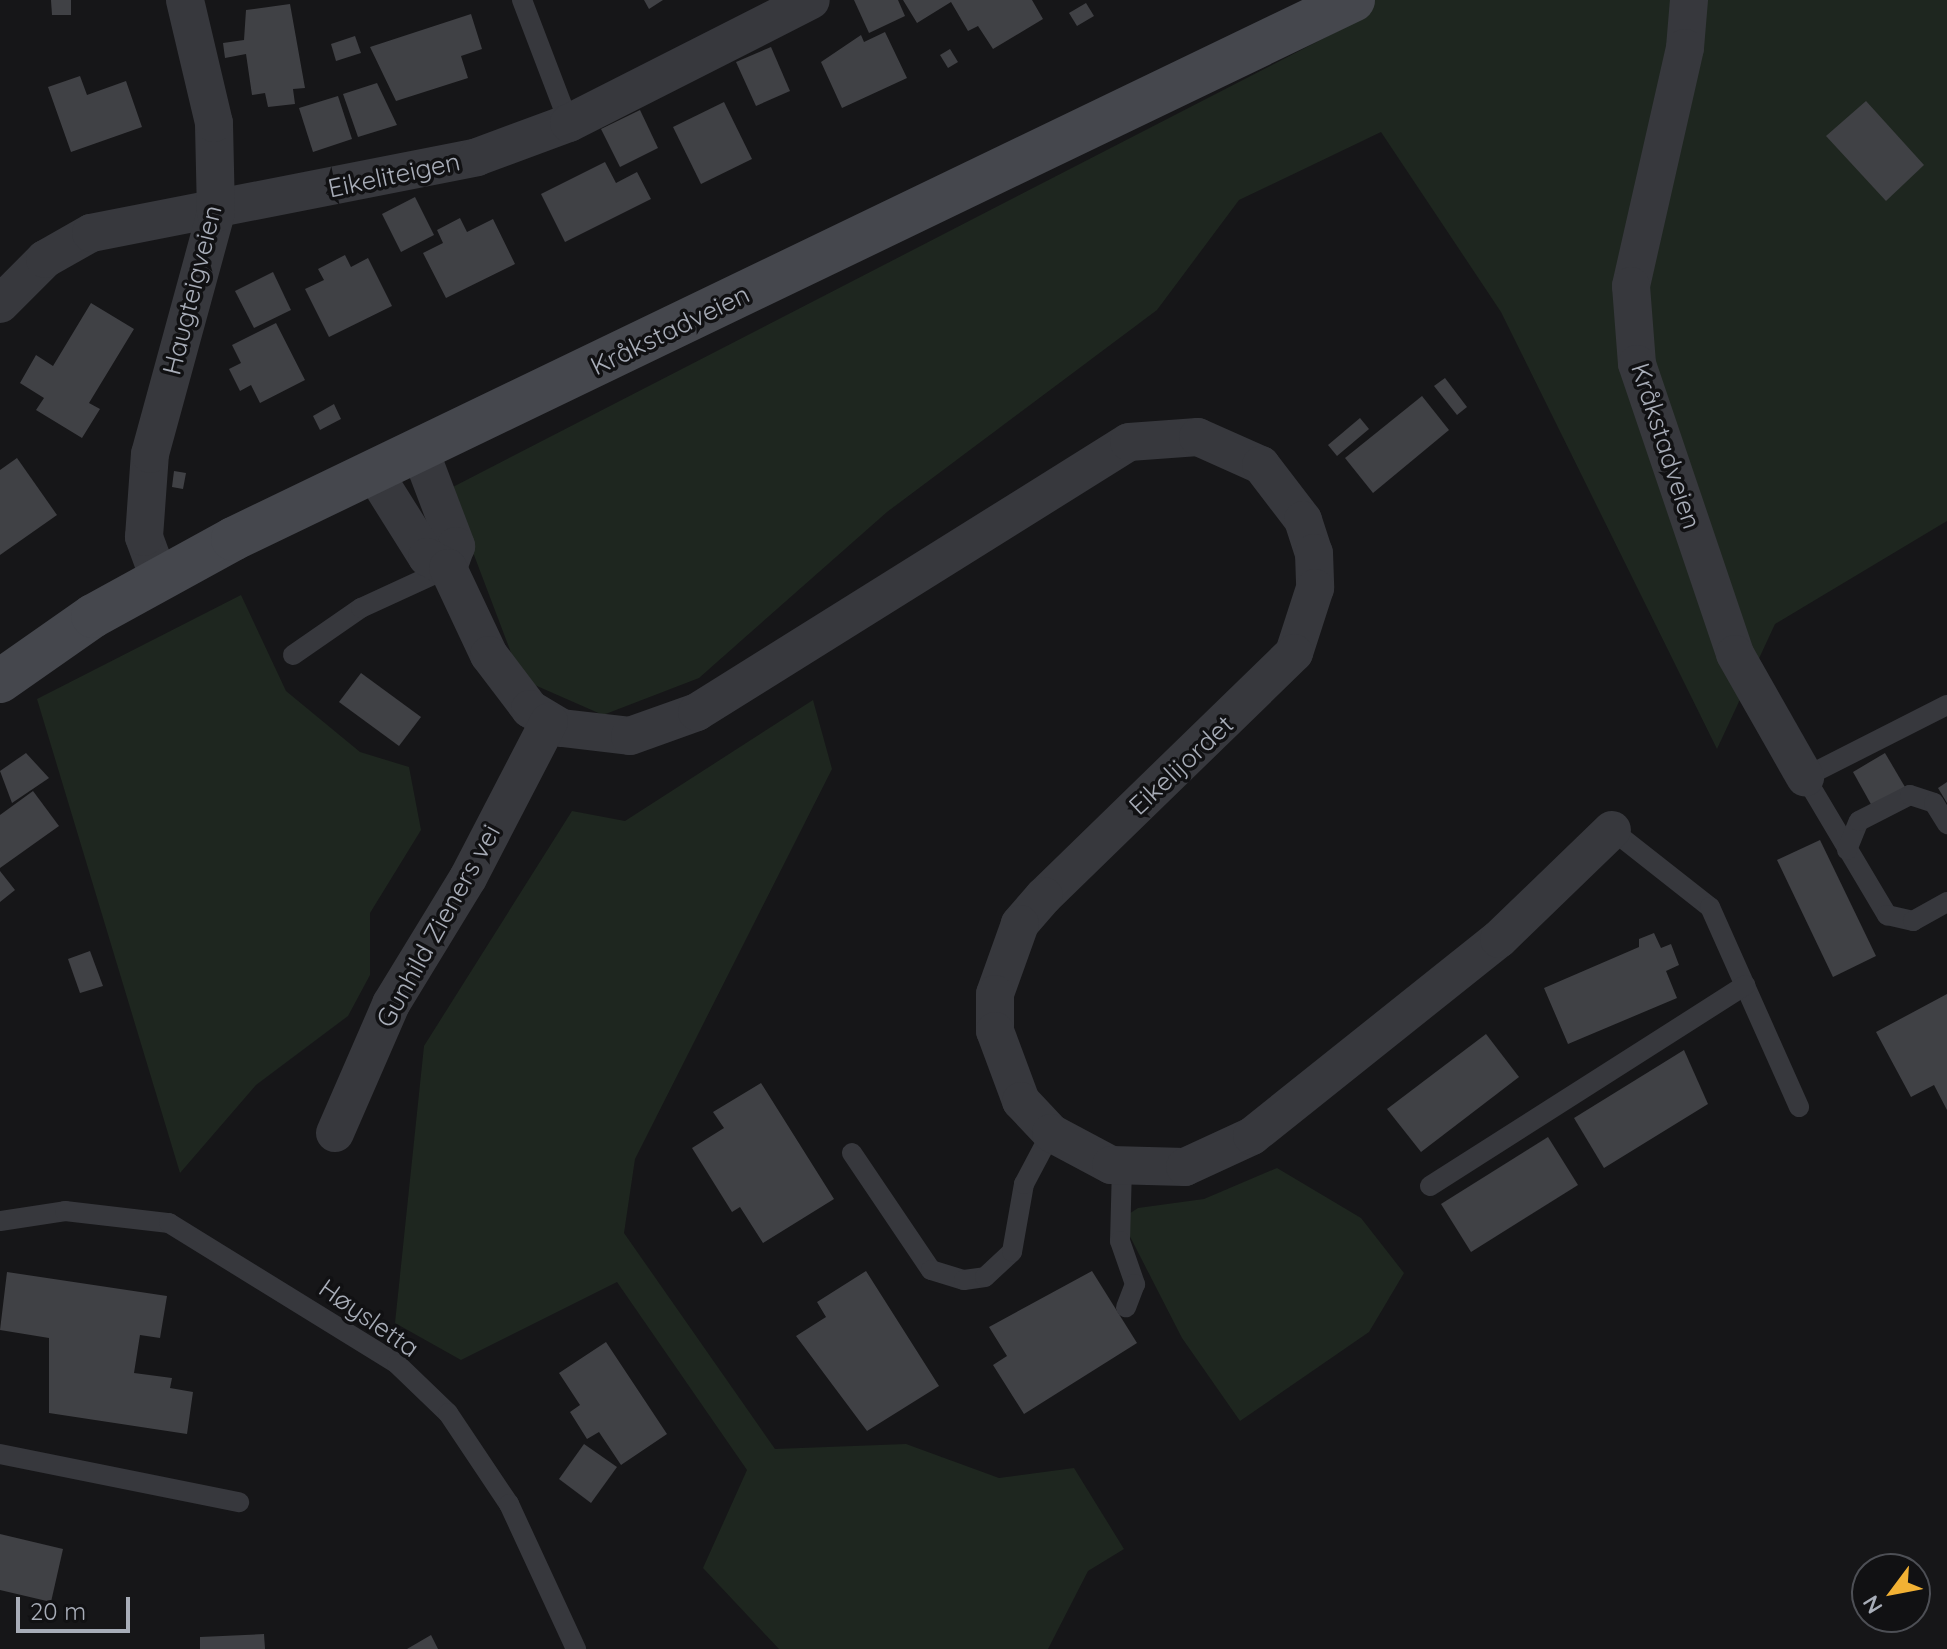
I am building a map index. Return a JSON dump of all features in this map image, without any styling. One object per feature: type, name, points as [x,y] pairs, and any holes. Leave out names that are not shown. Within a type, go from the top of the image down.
[{"type":"main road","name":"Kråkstadveien","points":[[0,681],[159,578],[373,471],[1353,0]]},
{"type":"street","name":"Haugteigveien","points":[[159,578],[144,537],[150,454],[216,213],[214,123],[185,0]]},
{"type":"street","name":"Eikeliteigen","points":[[0,304],[45,259],[91,233],[216,213],[477,157],[569,123],[811,0]]},
{"type":"street","name":"Kråkstadveien","points":[[1689,0],[1685,48],[1631,286],[1637,364],[1735,654],[1805,777]]},
{"type":"street","name":"Eikelijordet","points":[[373,471],[427,557],[448,568],[508,684],[549,722],[595,735],[664,729],[1129,442],[1198,437],[1261,465],[1303,520],[1314,553],[1315,588],[1294,653],[1044,896],[1003,957],[995,1019],[1004,1067],[1051,1133],[1122,1166],[1185,1167],[1252,1136],[1499,939],[1612,830]]},
{"type":"street","points":[[420,451],[456,546],[448,568]]},
{"type":"street","name":"Gunhild Zieners vei","points":[[335,1133],[391,1004],[468,878],[549,722]]},
{"type":"lane","points":[[522,0],[569,123]]},
{"type":"lane","points":[[293,655],[361,608],[448,568]]},
{"type":"lane","points":[[1805,777],[1947,705]]},
{"type":"lane","name":"Kråkstadveien","points":[[1805,777],[1887,915],[1913,921],[1947,902]]},
{"type":"lane","points":[[1847,850],[1859,821],[1910,795],[1934,803],[1947,824]]},
{"type":"lane","name":"Eikelijordet","points":[[1612,830],[1710,907],[1799,1107]]},
{"type":"lane","points":[[1430,1186],[1745,985]]},
{"type":"lane","points":[[852,1153],[931,1270],[964,1280],[985,1277],[1012,1252],[1024,1184],[1051,1133]]},
{"type":"lane","points":[[1122,1166],[1120,1241],[1135,1284],[1126,1307]]},
{"type":"lane","name":"Høysletta","points":[[0,1221],[65,1211],[169,1223],[397,1364],[448,1413],[509,1504],[576,1649]]},
{"type":"lane","points":[[0,1454],[239,1502]]},
{"type":"shaded area","points":[[1359,0],[1947,0],[1947,521],[1775,624],[1717,749],[1501,312],[1381,132],[1239,200],[1157,310],[887,512],[699,678],[603,715],[521,679],[449,489],[1365,17]]},
{"type":"shaded area","points":[[241,595],[286,691],[360,752],[409,767],[421,830],[370,913],[370,975],[348,1016],[256,1085],[180,1173],[37,699]]},
{"type":"shaded area","points":[[813,700],[832,769],[635,1159],[624,1233],[775,1449],[906,1444],[999,1478],[1074,1468],[1124,1549],[1088,1571],[1048,1649],[779,1649],[703,1568],[747,1470],[617,1282],[461,1360],[395,1323],[424,1046],[572,811],[625,821]]},
{"type":"shaded area","points":[[1277,1168],[1361,1218],[1404,1273],[1369,1332],[1240,1421],[1182,1338],[1121,1219],[1138,1208],[1204,1199]]},
{"type":"building","points":[[51,0],[71,0],[71,15],[52,15]]},
{"type":"building","points":[[644,0],[663,0],[649,9]]},
{"type":"building","points":[[854,0],[898,0],[905,16],[869,33]]},
{"type":"building","points":[[903,0],[1032,0],[1043,19],[993,49],[978,26],[968,31],[951,2],[917,23]]},
{"type":"building","points":[[1086,3],[1094,16],[1077,26],[1069,13]]},
{"type":"building","points":[[290,4],[305,88],[293,89],[295,104],[268,107],[265,93],[252,95],[246,54],[225,58],[223,43],[244,40],[246,10]]},
{"type":"building","points":[[471,14],[482,49],[461,56],[468,78],[396,101],[370,47]]},
{"type":"building","points":[[885,32],[907,78],[842,108],[821,62],[861,35],[864,42]]},
{"type":"building","points":[[355,36],[361,53],[336,61],[331,44]]},
{"type":"building","points":[[771,47],[790,91],[756,106],[736,62]]},
{"type":"building","points":[[950,49],[958,62],[948,68],[940,55]]},
{"type":"building","points":[[80,76],[87,95],[126,81],[142,127],[71,152],[48,87]]},
{"type":"building","points":[[377,83],[397,125],[358,137],[343,94]]},
{"type":"building","points":[[338,96],[352,139],[313,152],[299,108]]},
{"type":"building","points":[[1866,101],[1924,165],[1886,201],[1826,136]]},
{"type":"building","points":[[724,102],[752,159],[701,184],[673,127]]},
{"type":"building","points":[[640,110],[658,148],[620,167],[601,129]]},
{"type":"building","points":[[605,162],[616,183],[637,172],[651,199],[565,242],[541,194]]},
{"type":"building","points":[[415,197],[434,235],[401,252],[382,214]]},
{"type":"building","points":[[460,218],[467,232],[493,219],[515,264],[446,298],[423,253],[443,243],[437,230]]},
{"type":"building","points":[[345,255],[351,267],[368,258],[392,306],[329,337],[305,289],[324,280],[318,269]]},
{"type":"building","points":[[273,272],[291,310],[254,328],[235,291]]},
{"type":"building","points":[[91,303],[134,329],[89,403],[100,409],[82,438],[36,410],[44,398],[20,383],[36,355],[53,366]]},
{"type":"building","points":[[276,323],[305,380],[260,403],[251,385],[240,391],[229,369],[241,363],[232,345]]},
{"type":"building","points":[[1445,378],[1467,407],[1457,415],[1434,386]]},
{"type":"building","points":[[1422,396],[1449,430],[1373,493],[1345,458]]},
{"type":"building","points":[[334,404],[341,419],[320,430],[313,416]]},
{"type":"building","points":[[1360,418],[1369,429],[1337,456],[1328,445]]},
{"type":"building","points":[[17,458],[57,515],[0,555],[0,470]]},
{"type":"building","points":[[174,471],[186,473],[183,489],[172,487]]},
{"type":"building","points":[[361,673],[421,717],[399,746],[339,702]]},
{"type":"building","points":[[26,753],[49,778],[12,803],[0,771]]},
{"type":"building","points":[[1885,753],[1905,787],[1872,806],[1853,772]]},
{"type":"building","points":[[1947,782],[1947,803],[1938,788]]},
{"type":"building","points":[[33,791],[59,826],[0,868],[0,815]]},
{"type":"building","points":[[1820,840],[1876,956],[1833,977],[1777,860]]},
{"type":"building","points":[[0,871],[15,890],[0,902]]},
{"type":"building","points":[[1654,933],[1661,948],[1671,944],[1679,965],[1666,971],[1677,998],[1568,1044],[1544,988],[1639,947],[1639,939]]},
{"type":"building","points":[[90,951],[103,986],[80,993],[68,959]]},
{"type":"building","points":[[1947,994],[1947,1110],[1934,1085],[1911,1097],[1876,1032]]},
{"type":"building","points":[[1486,1034],[1519,1077],[1421,1152],[1387,1109]]},
{"type":"building","points":[[1684,1050],[1708,1104],[1604,1168],[1574,1118]]},
{"type":"building","points":[[761,1083],[834,1199],[763,1243],[740,1207],[732,1212],[692,1148],[724,1128],[713,1112]]},
{"type":"building","points":[[1548,1137],[1578,1185],[1471,1252],[1441,1204]]},
{"type":"building","points":[[866,1271],[939,1386],[867,1431],[796,1336],[826,1317],[817,1302]]},
{"type":"building","points":[[1092,1271],[1137,1343],[1024,1414],[993,1365],[1007,1356],[989,1327]]},
{"type":"building","points":[[7,1272],[167,1296],[160,1338],[140,1335],[134,1373],[172,1378],[170,1388],[193,1392],[187,1434],[49,1413],[49,1338],[0,1330]]},
{"type":"building","points":[[606,1342],[667,1434],[621,1465],[599,1432],[587,1439],[570,1412],[580,1405],[559,1373]]},
{"type":"building","points":[[584,1444],[617,1467],[591,1503],[559,1479]]},
{"type":"building","points":[[0,1534],[63,1549],[51,1602],[0,1590]]},
{"type":"building","points":[[264,1634],[265,1649],[200,1649],[200,1637]]},
{"type":"building","points":[[431,1635],[438,1649],[407,1649]]}]
